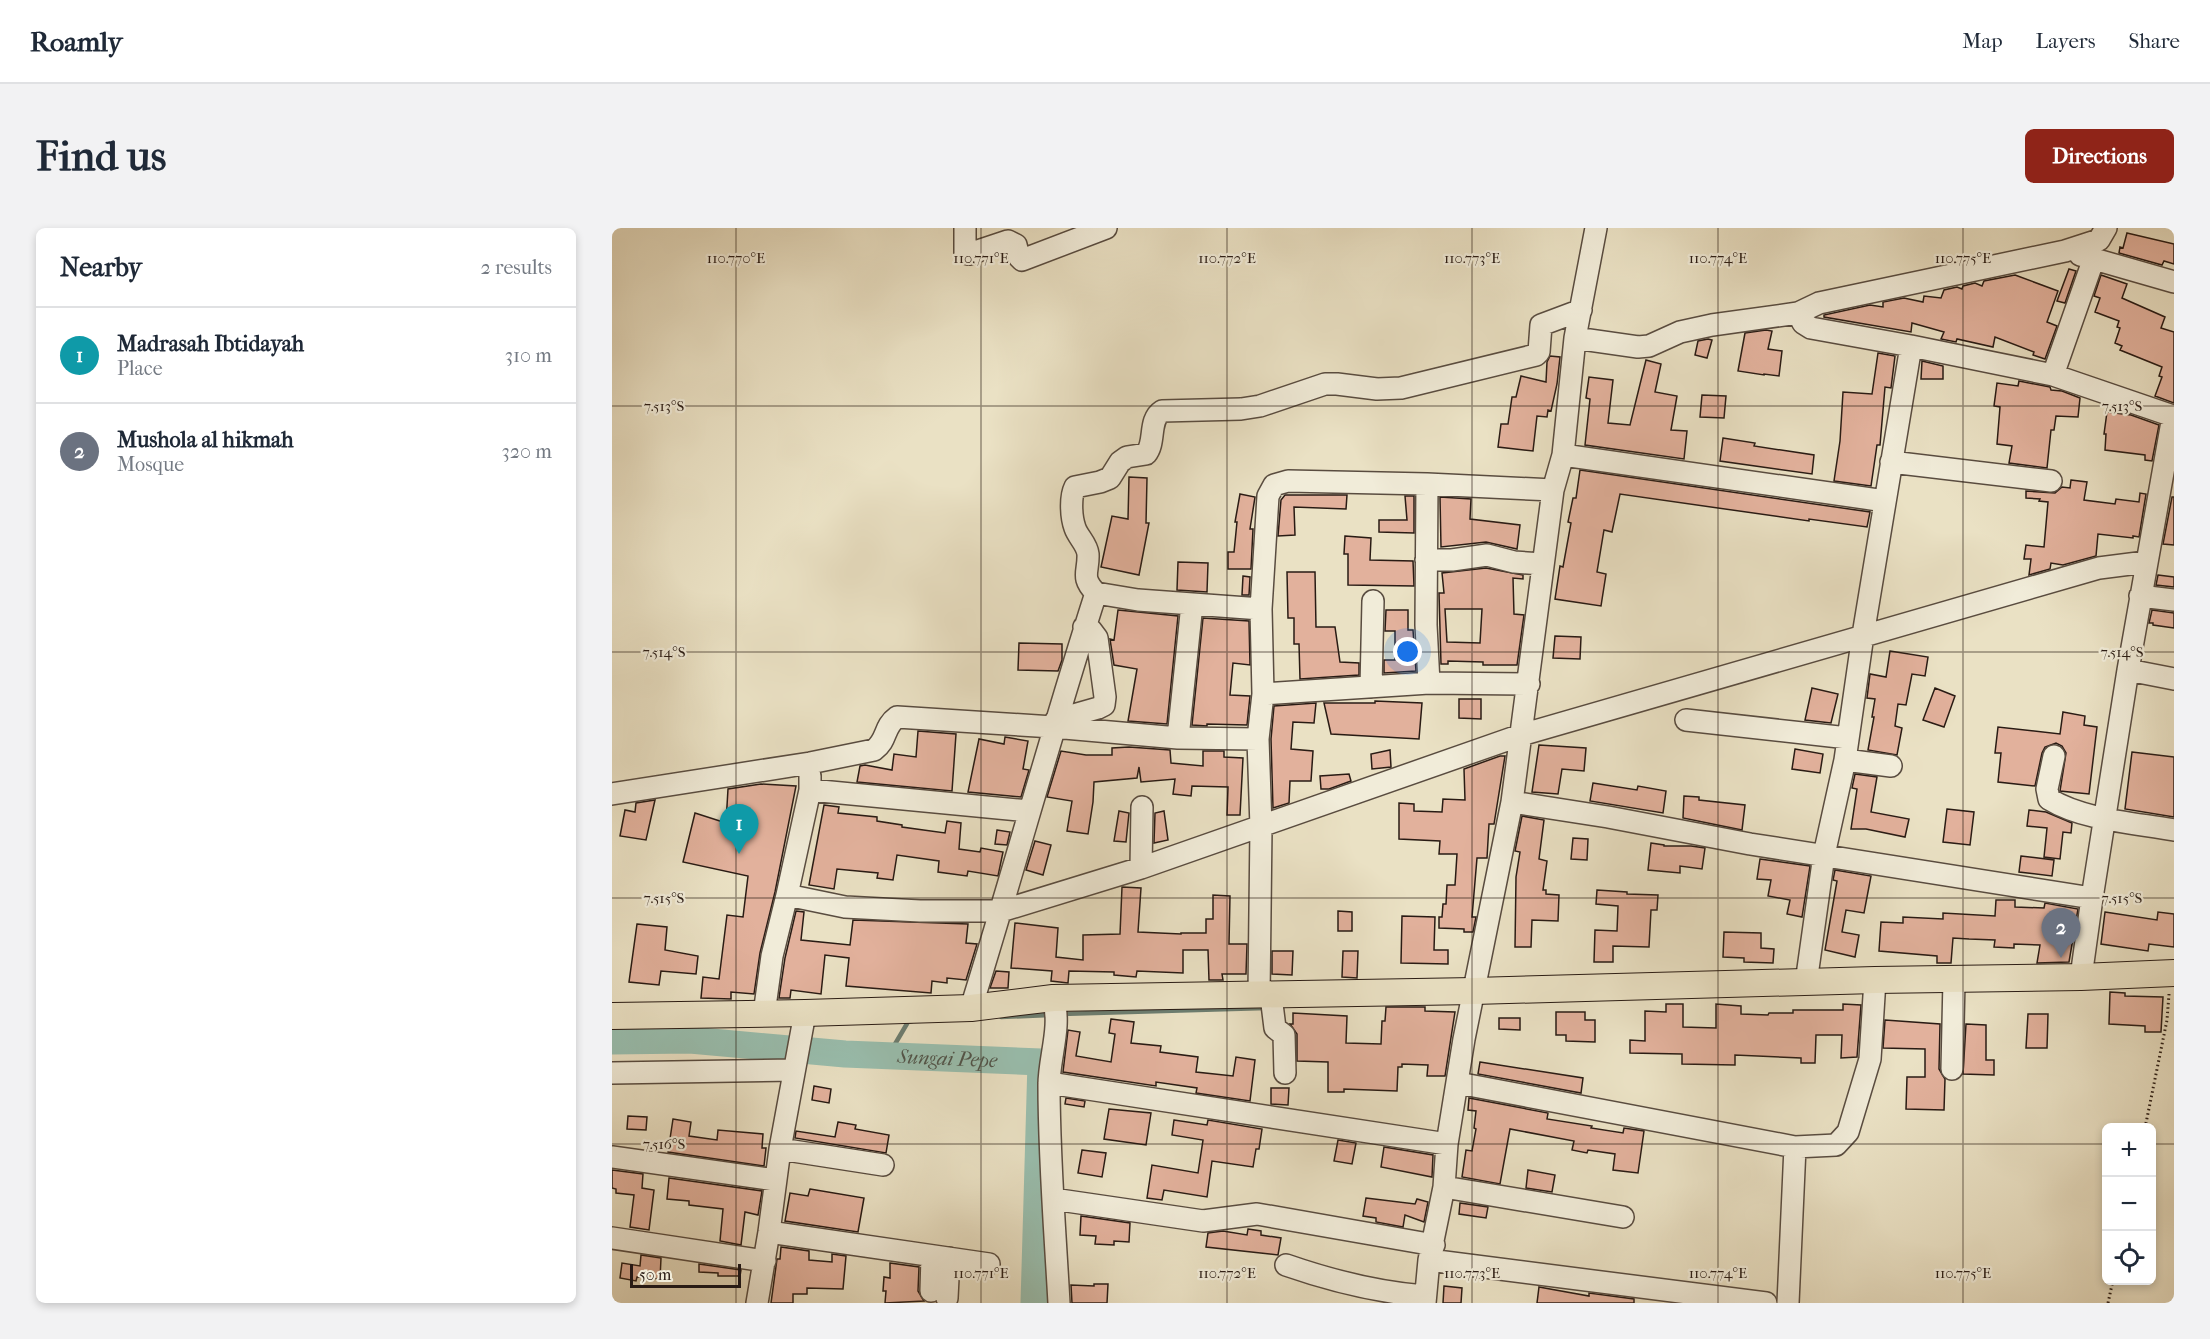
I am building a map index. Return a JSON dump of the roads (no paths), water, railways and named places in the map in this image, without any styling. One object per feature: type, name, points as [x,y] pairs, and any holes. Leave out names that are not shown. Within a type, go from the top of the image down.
[{"type":"main road","points":[[612,1016],[764,1014],[804,1022],[971,1008],[1055,1009],[1269,1002],[1474,991],[2172,973]]},
{"type":"street","points":[[965,228],[965,253],[969,254],[1008,241],[1016,245],[1022,260],[1106,228]]},
{"type":"street","points":[[1286,1265],[1355,1287],[1425,1299],[1444,1187],[1447,1144],[1474,991],[1512,802],[1529,684],[1542,564],[1553,490],[1563,454],[1575,339],[1596,228]]},
{"type":"street","points":[[1575,339],[1638,347],[1650,346],[1680,332],[1712,325],[1798,313],[1819,303],[2065,251],[2099,240],[2106,228]]},
{"type":"street","points":[[2065,251],[2174,282]]},
{"type":"street","points":[[2054,375],[2094,258]]},
{"type":"street","points":[[1261,609],[1138,600],[1096,592],[1088,585],[1085,574],[1088,554],[1075,528],[1072,509],[1073,489],[1080,484],[1100,482],[1110,478],[1120,462],[1127,457],[1146,454],[1151,448],[1153,428],[1158,413],[1167,410],[1241,409],[1260,406],[1325,384],[1377,389],[1412,385],[1536,355],[1539,351],[1541,325],[1581,310]]},
{"type":"street","points":[[1798,313],[1803,323],[1810,328],[2054,375],[2174,414],[2140,596],[2092,897],[2082,977]]},
{"type":"street","points":[[1806,983],[1824,855],[1845,760],[1863,635],[1911,346]]},
{"type":"street","points":[[1563,454],[1885,501]]},
{"type":"street","points":[[1891,462],[2051,481]]},
{"type":"street","points":[[1285,1073],[1284,1035],[1275,1028],[1269,1002],[1258,739],[1263,694],[1261,609],[1268,496],[1274,485],[1288,481],[1553,490]]},
{"type":"street","points":[[1427,484],[1429,683]]},
{"type":"street","points":[[1426,560],[1452,560],[1487,555],[1514,562],[1542,564]]},
{"type":"street","points":[[788,895],[845,907],[920,911],[1001,911],[1141,868],[1521,735],[2099,568],[2146,562]]},
{"type":"street","points":[[971,1008],[1054,723],[1096,592]]},
{"type":"street","points":[[2140,596],[2174,600]]},
{"type":"street","points":[[1371,687],[1373,601]]},
{"type":"street","points":[[1178,738],[1192,604]]},
{"type":"street","points":[[1054,723],[1104,705],[1105,697],[1096,638],[1091,630],[1084,627]]},
{"type":"street","points":[[2128,670],[2174,679]]},
{"type":"street","points":[[1263,694],[1429,683],[1529,684]]},
{"type":"street","points":[[612,794],[810,764],[874,750],[882,745],[889,722],[897,717],[1054,723],[1178,738],[1258,739]]},
{"type":"street","points":[[1686,720],[1848,738]]},
{"type":"street","points":[[2054,756],[2047,789],[2049,799],[2070,809],[2105,818],[2174,830]]},
{"type":"street","points":[[1845,760],[1890,766]]},
{"type":"street","points":[[764,1014],[772,956],[788,895],[810,790],[810,764]]},
{"type":"street","points":[[810,790],[1029,811]]},
{"type":"street","points":[[1512,802],[1608,817],[1750,844],[2092,897]]},
{"type":"street","points":[[1141,868],[1142,807]]},
{"type":"street","points":[[1458,1083],[1795,1147],[1836,1145],[1848,1132],[1870,1059],[1875,980]]},
{"type":"street","points":[[1952,1069],[1954,980]]},
{"type":"street","points":[[1055,1009],[1049,1083],[1059,1303]]},
{"type":"street","points":[[757,1303],[780,1149],[804,1022]]},
{"type":"street","points":[[612,1073],[795,1065]]},
{"type":"street","points":[[1049,1083],[1447,1144]]},
{"type":"street","points":[[1788,1303],[1795,1147]]},
{"type":"street","points":[[780,1149],[883,1165]]},
{"type":"street","points":[[612,1157],[776,1180]]},
{"type":"street","points":[[1444,1187],[1623,1217]]},
{"type":"street","points":[[1053,1199],[1203,1221],[1257,1214],[1432,1252],[1767,1303]]},
{"type":"street","points":[[769,1232],[989,1264]]},
{"type":"street","points":[[612,1238],[765,1261]]},
{"type":"street","points":[[939,1295],[941,1257]]},
{"type":"waterway","points":[[1061,1014],[1266,1008]]},
{"type":"waterway","points":[[1001,1017],[1050,1015]]},
{"type":"waterway","points":[[888,1056],[908,1022],[912,1021]]},
{"type":"waterway","name":"Sungai Pepe","points":[[612,1041],[690,1040],[845,1054],[1041,1062],[1034,1303]]},
{"type":"place","name":"Madrasah Ibtidayah","points":[[739,854]]},
{"type":"place","name":"Mushola al hikmah","points":[[2061,958]]}]
